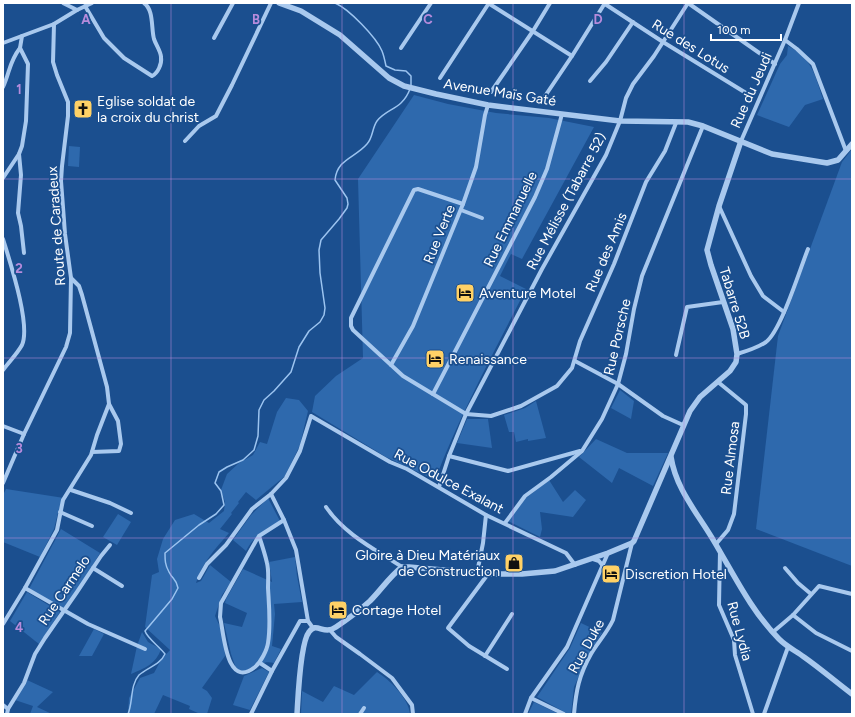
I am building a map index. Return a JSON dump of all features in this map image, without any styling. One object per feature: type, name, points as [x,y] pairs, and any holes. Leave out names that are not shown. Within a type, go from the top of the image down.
[{"type":"street","points":[[63,3],[77,10]]},
{"type":"street","points":[[3,43],[54,24],[92,3]]},
{"type":"street","points":[[85,6],[104,38],[124,58],[150,76],[155,75],[160,67],[161,56],[154,36],[148,6],[144,3]]},
{"type":"street","points":[[214,38],[233,3]]},
{"type":"street","points":[[185,141],[199,126],[216,116],[271,3]]},
{"type":"street","name":"Avenue Maïs Gaté","points":[[279,3],[300,11],[340,35],[389,78],[411,88],[488,106],[620,121],[688,122],[703,126],[772,154],[827,164],[838,160],[852,144]]},
{"type":"street","points":[[401,48],[431,3]]},
{"type":"street","points":[[440,78],[489,3],[572,56]]},
{"type":"street","points":[[491,92],[533,31],[550,3]]},
{"type":"street","points":[[541,102],[605,3]]},
{"type":"street","name":"Rue des Lotus","points":[[605,3],[663,42],[746,93]]},
{"type":"street","points":[[688,3],[775,64]]},
{"type":"street","name":"Rue Mélisse (Tabarre 52)","points":[[439,487],[449,456],[466,414],[542,269],[606,155],[620,121],[626,98],[633,84],[663,42],[688,3]]},
{"type":"street","name":"Rue du Jeudi","points":[[741,141],[775,64],[799,3]]},
{"type":"street","points":[[590,81],[606,62],[633,22]]},
{"type":"street","name":"Route de Caradeux","points":[[24,434],[60,358],[70,333],[71,278],[65,234],[61,181],[68,116],[68,102],[53,62],[54,24]]},
{"type":"street","points":[[3,87],[9,66],[20,48],[22,36]]},
{"type":"street","points":[[785,40],[813,64],[846,151]]},
{"type":"street","points":[[3,178],[19,154],[22,146],[26,121],[28,64],[20,48]]},
{"type":"street","name":"Rue Verte","points":[[391,365],[414,326],[461,210],[476,167],[484,115],[488,106]]},
{"type":"street","name":"Rue Emmanuelle","points":[[433,394],[535,196],[547,169],[562,114]]},
{"type":"street","name":"Rue des Amis","points":[[466,414],[491,416],[521,406],[557,386],[572,368],[580,341],[614,264],[646,182],[666,151],[676,123]]},
{"type":"street","name":"Rue Porsche","points":[[505,523],[525,496],[582,450],[602,419],[618,384],[626,354],[634,309],[642,276],[703,126]]},
{"type":"street","name":"Tabarre 52B","points":[[632,543],[690,411],[700,397],[730,371],[736,362],[737,354],[733,329],[707,250],[719,206],[741,141]]},
{"type":"street","points":[[19,154],[21,175],[18,213],[24,253]]},
{"type":"street","points":[[463,204],[418,189],[414,190],[351,318],[351,326],[353,330],[403,376],[466,414]]},
{"type":"street","points":[[719,206],[751,276],[763,296],[784,312]]},
{"type":"street","points":[[461,210],[482,218]]},
{"type":"street","points":[[3,239],[18,288],[24,324],[22,344],[3,370]]},
{"type":"street","points":[[737,354],[752,349],[766,341],[776,330],[808,249]]},
{"type":"street","points":[[71,278],[79,286],[82,295],[107,387],[109,404],[118,421],[121,444],[119,451],[92,452]]},
{"type":"street","points":[[676,355],[687,307],[723,302]]},
{"type":"street","points":[[575,361],[618,384],[663,416],[683,425]]},
{"type":"street","name":"Rue Almosa","points":[[716,544],[728,530],[734,514],[746,414],[746,405],[718,382]]},
{"type":"street","points":[[3,624],[57,530],[64,500],[92,452],[96,435],[109,404]]},
{"type":"street","name":"Rue Odulce Exalant","points":[[271,494],[286,478],[300,451],[311,416],[390,462],[407,469],[439,487],[486,515],[566,553],[575,565]]},
{"type":"street","points":[[3,426],[24,434],[3,483]]},
{"type":"street","points":[[449,456],[508,471],[582,450]]},
{"type":"street","points":[[671,457],[673,471],[678,486],[716,544],[751,603],[773,632],[788,647],[803,656],[852,694]]},
{"type":"street","points":[[71,490],[110,503],[131,513]]},
{"type":"street","points":[[199,578],[207,564],[226,545],[252,510],[271,494],[284,520],[297,555],[308,621],[313,628],[330,630],[370,601],[402,567]]},
{"type":"street","points":[[326,507],[333,518],[349,531],[402,567],[488,574],[522,574],[555,571],[592,559],[632,543]]},
{"type":"street","points":[[60,512],[92,526]]},
{"type":"street","points":[[477,573],[483,543],[486,515]]},
{"type":"street","points":[[260,536],[268,564],[268,645],[260,663],[254,668],[244,672],[237,670],[232,666],[228,658],[220,617],[221,604],[260,536],[284,520]]},
{"type":"street","name":"Rue Duke","points":[[574,714],[576,688],[584,668],[592,653],[608,631],[613,620],[632,543]]},
{"type":"street","name":"Rue Carmelo","points":[[7,714],[8,709],[24,683],[35,654],[110,545]]},
{"type":"street","name":"Rue Lydia","points":[[720,551],[719,605],[734,640],[735,655],[753,714]]},
{"type":"street","points":[[525,714],[532,698],[567,647],[608,553]]},
{"type":"street","points":[[592,559],[599,561],[603,566]]},
{"type":"street","points":[[93,568],[122,586]]},
{"type":"street","points":[[785,568],[811,594]]},
{"type":"street","points":[[488,574],[448,628],[469,646],[507,669]]},
{"type":"street","points":[[773,632],[793,615],[819,586],[852,594]]},
{"type":"street","points":[[25,588],[88,624],[145,649]]},
{"type":"street","points":[[485,656],[512,614]]},
{"type":"street","points":[[793,615],[816,633],[852,651]]},
{"type":"street","points":[[251,714],[272,671],[300,621],[308,621]]},
{"type":"street","points":[[298,714],[300,674],[306,638],[313,628]]},
{"type":"street","points":[[330,630],[336,637],[392,678],[412,705],[413,714]]},
{"type":"street","points":[[764,714],[788,647]]},
{"type":"street","points":[[260,663],[272,671]]},
{"type":"street","points":[[532,698],[564,714]]},
{"type":"street","points":[[3,705],[8,709]]},
{"type":"street","points":[[360,714],[364,708]]},
{"type":"shaded area","points":[[788,46],[802,56],[812,68],[823,99],[805,105],[789,127],[757,115],[780,64],[787,55]]},
{"type":"shaded area","points":[[414,95],[448,104],[496,113],[549,118],[594,127],[522,259],[511,254],[500,276],[526,289],[466,407],[435,480],[386,457],[312,412],[315,396],[336,376],[363,358],[358,179]]},
{"type":"shaded area","points":[[69,146],[80,147],[79,167],[68,166]]},
{"type":"shaded area","points":[[852,149],[852,566],[756,529],[778,336],[842,162]]},
{"type":"shaded area","points":[[620,390],[634,401],[631,419],[611,408]]},
{"type":"shaded area","points":[[286,398],[299,400],[308,411],[300,445],[285,476],[256,500],[246,492],[220,529],[229,533],[205,563],[196,583],[201,581],[210,565],[231,582],[222,595],[215,616],[224,635],[225,656],[202,688],[207,691],[212,698],[207,714],[200,714],[189,709],[190,706],[163,695],[154,714],[128,714],[129,698],[140,678],[154,673],[161,660],[170,650],[145,627],[152,575],[159,572],[157,559],[163,539],[175,520],[194,514],[209,523],[224,511],[225,502],[221,490],[227,474],[239,463],[253,455],[260,442],[267,444],[277,412]]},
{"type":"shaded area","points":[[536,401],[546,438],[528,441],[528,439],[516,442],[514,432],[509,432],[504,415],[525,408]]},
{"type":"shaded area","points":[[467,419],[488,419],[492,448],[457,443]]},
{"type":"shaded area","points":[[596,439],[627,453],[668,453],[653,486],[619,468],[612,483],[579,457]]},
{"type":"shaded area","points":[[549,480],[563,502],[575,490],[586,500],[573,517],[540,512],[542,529],[540,537],[508,521],[526,498]]},
{"type":"shaded area","points":[[6,489],[64,498],[54,529],[40,557],[3,542],[3,495]]},
{"type":"shaded area","points":[[268,498],[280,521],[256,537],[246,551],[233,540],[251,515]]},
{"type":"shaded area","points":[[118,514],[131,522],[117,545],[103,537]]},
{"type":"shaded area","points":[[61,529],[100,553],[64,608],[29,589]]},
{"type":"shaded area","points":[[295,557],[302,602],[274,604],[275,614],[272,646],[281,649],[274,663],[263,663],[247,671],[237,671],[231,654],[224,623],[242,627],[247,613],[225,603],[226,599],[243,569],[272,582],[269,562]]},
{"type":"shaded area","points":[[27,592],[60,612],[39,644],[10,621]]},
{"type":"shaded area","points":[[581,623],[602,633],[590,652],[574,687],[571,714],[568,714],[537,697],[570,648]]},
{"type":"shaded area","points":[[94,629],[104,634],[92,656],[79,656]]},
{"type":"shaded area","points":[[142,632],[148,642],[161,649],[153,662],[131,674],[137,646]]},
{"type":"shaded area","points":[[262,668],[269,672],[250,710],[233,705],[244,676]]},
{"type":"shaded area","points":[[377,672],[388,680],[403,696],[409,708],[410,714],[301,714],[302,691],[323,702],[334,686],[354,695]]},
{"type":"shaded area","points":[[27,680],[53,692],[37,707],[52,714],[30,714],[33,706],[15,700]]},
{"type":"shaded area","points":[[534,702],[559,714],[528,714]]},
{"type":"waterway","points":[[335,3],[354,17],[374,38],[382,51],[386,66],[395,70],[406,71],[411,76],[411,85]]},
{"type":"waterway","points":[[128,714],[136,679],[142,672],[160,661],[165,654],[148,637],[145,631],[172,599],[178,588],[167,567],[165,553],[199,525],[216,514],[224,505],[221,491],[215,483],[219,472],[243,460],[254,450],[258,436],[259,410],[264,400],[291,372],[299,347],[309,331],[320,322],[324,315],[325,308],[320,273],[319,250],[321,240],[339,219],[347,208],[348,204],[347,198],[335,180],[336,173],[339,167],[347,159],[367,144],[377,121],[385,113],[399,105],[407,96],[410,89]]},
{"type":"place","name":"Eglise soldat de la croix du christ","points":[[83,109]]},
{"type":"place","name":"Aventure Motel","points":[[465,293]]},
{"type":"place","name":"Renaissance","points":[[435,359]]},
{"type":"place","name":"Gloire à Dieu Matériaux de Construction","points":[[514,563]]},
{"type":"place","name":"Discretion Hotel","points":[[611,574]]},
{"type":"place","name":"Cortage Hotel","points":[[338,610]]}]
